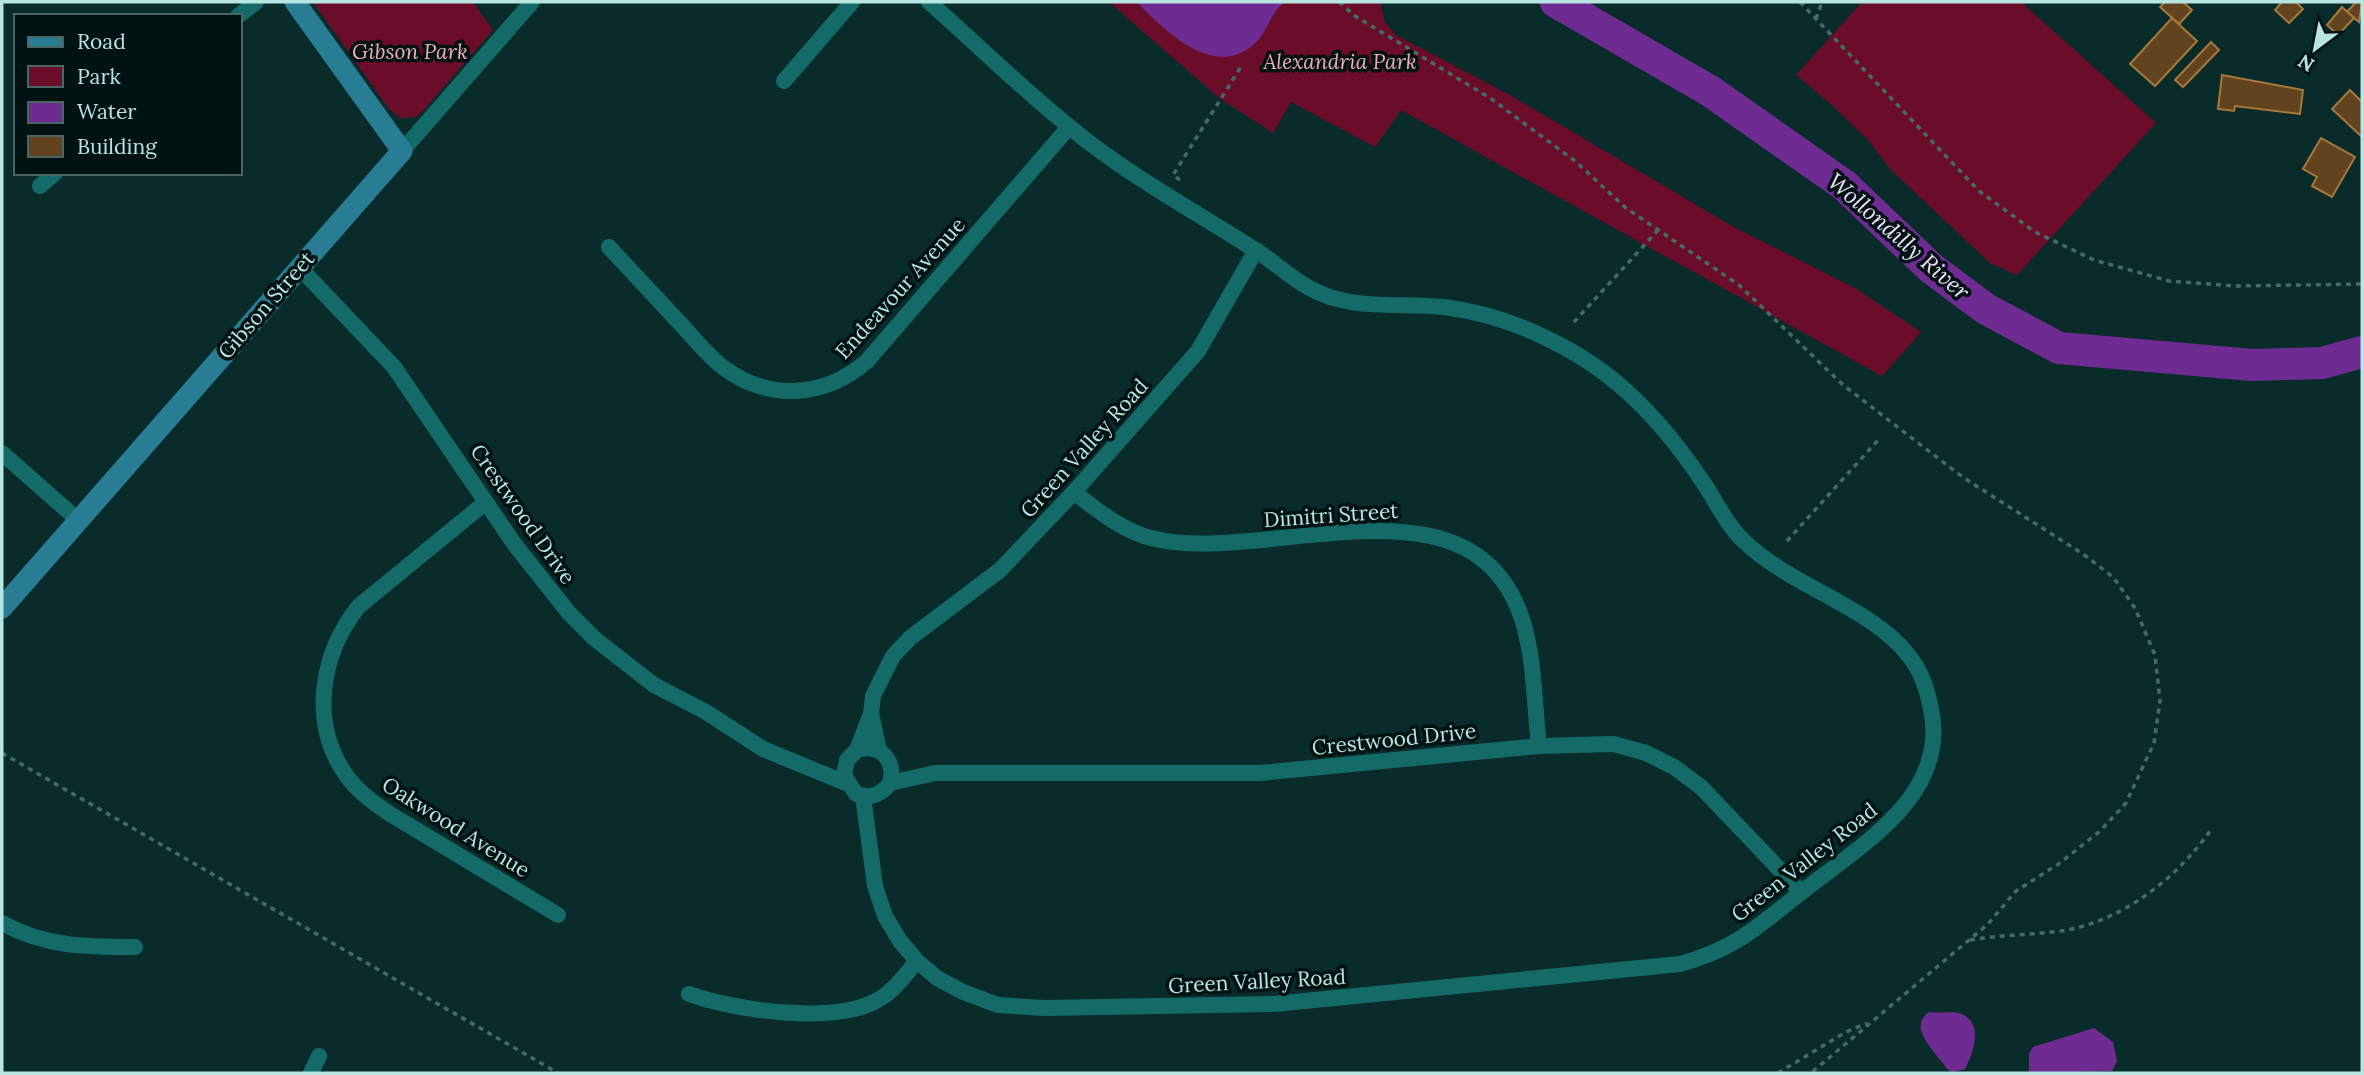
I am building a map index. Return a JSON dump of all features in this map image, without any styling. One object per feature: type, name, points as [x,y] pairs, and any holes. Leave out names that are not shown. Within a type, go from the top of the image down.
[{"type":"street","points":[[241,14],[256,2]]},
{"type":"street","points":[[295,2],[402,152]]},
{"type":"street","name":"Gibson Street","points":[[2,608],[532,2]]},
{"type":"street","points":[[784,81],[852,2]]},
{"type":"street","name":"Green Valley Road","points":[[891,765],[878,791],[871,837],[875,886],[885,916],[916,961],[963,992],[998,1005],[1044,1007],[1287,1003],[1681,964],[1717,954],[1751,932],[1901,811],[1921,784],[1931,755],[1934,723],[1926,684],[1909,654],[1883,631],[1765,560],[1744,542],[1655,416],[1621,384],[1589,361],[1520,326],[1481,314],[1446,307],[1375,306],[1338,300],[1309,288],[1256,250],[1132,174],[1069,127],[929,2]]},
{"type":"street","name":"Endeavour Avenue","points":[[609,247],[724,368],[752,384],[786,393],[818,390],[848,378],[867,361],[1069,127]]},
{"type":"street","points":[[40,186],[53,175]]},
{"type":"street","name":"Green Valley Road","points":[[852,755],[871,714],[873,696],[893,656],[925,626],[1000,570],[1073,492],[1198,351],[1256,250]]},
{"type":"street","name":"Crestwood Drive","points":[[299,267],[394,367],[515,545],[569,613],[622,662],[654,685],[789,761],[846,783],[878,791],[935,772]]},
{"type":"street","points":[[2,453],[78,520]]},
{"type":"street","name":"Dimitri Street","points":[[1073,492],[1127,529],[1151,538],[1180,543],[1295,539],[1386,529],[1415,531],[1443,538],[1465,549],[1489,568],[1502,583],[1522,619],[1529,654],[1539,746]]},
{"type":"street","name":"Oakwood Avenue","points":[[486,502],[374,593],[346,622],[333,645],[326,672],[323,699],[326,728],[346,775],[365,796],[390,814],[558,915]]},
{"type":"street","name":"Green Valley Road","points":[[871,714],[879,750]]},
{"type":"street","name":"Crestwood Drive","points":[[891,765],[935,772],[1260,773],[1539,746],[1614,744],[1646,753],[1674,767],[1701,787],[1801,892]]},
{"type":"street","points":[[879,750],[891,765]]},
{"type":"street","name":"Crestwood Drive","points":[[789,761],[839,764],[852,755],[879,750]]},
{"type":"street","points":[[846,783],[852,755]]},
{"type":"street","points":[[2,923],[23,935],[58,945],[135,947]]},
{"type":"street","points":[[689,994],[722,1006],[756,1010],[848,1011],[876,1002],[895,987],[916,961]]},
{"type":"street","points":[[311,1073],[319,1056]]},
{"type":"path","points":[[1339,2],[1355,16],[1490,98],[1575,162],[1626,208],[1660,228],[1739,285],[1842,384],[1964,478],[2083,554],[2113,577],[2135,608],[2155,655],[2160,701],[2154,743],[2126,803],[2100,831],[2016,891],[1988,924],[1811,1073]]},
{"type":"path","points":[[1800,2],[1979,191],[2035,232],[2094,260],[2169,281],[2234,286],[2362,284]]},
{"type":"path","points":[[1816,19],[1822,2]]},
{"type":"path","points":[[1180,180],[1173,175],[1242,65]]},
{"type":"path","points":[[1574,322],[1660,228]]},
{"type":"path","points":[[1787,541],[1880,438]]},
{"type":"path","points":[[2,753],[558,1073]]},
{"type":"path","points":[[1968,941],[2061,931],[2110,916],[2168,878],[2193,854],[2210,831]]},
{"type":"path","points":[[1778,1073],[1846,1032],[1871,1021]]},
{"type":"green space","name":"Gibson Park","points":[[313,2],[473,2],[493,30],[422,112],[416,117],[400,118],[389,109]]},
{"type":"green space","name":"Alexandria Park","points":[[1109,2],[1380,2],[1385,22],[1396,35],[1510,95],[1732,226],[1855,288],[1921,332],[1882,376],[1401,110],[1375,147],[1291,102],[1273,133],[1218,97]]},
{"type":"green space","points":[[1862,2],[2021,2],[2156,123],[2017,275],[1990,263],[1890,169],[1869,141],[1831,104],[1796,75]]},
{"type":"water","points":[[1137,2],[1285,2],[1253,45],[1238,54],[1222,57],[1190,47],[1160,25]]},
{"type":"water","points":[[1929,1012],[1962,1014],[1973,1025],[1975,1040],[1965,1069],[1952,1072],[1947,1069],[1926,1040],[1921,1025]]},
{"type":"water","points":[[2094,1028],[2113,1042],[2117,1061],[2112,1071],[2029,1073],[2029,1053],[2033,1047]]},
{"type":"building","points":[[2165,2],[2183,2],[2192,10],[2179,24],[2160,7]]},
{"type":"building","points":[[2282,2],[2296,2],[2303,9],[2289,23],[2275,10]]},
{"type":"building","points":[[2356,2],[2362,2],[2359,22],[2347,12]]},
{"type":"building","points":[[2342,7],[2354,18],[2338,35],[2327,25]]},
{"type":"building","points":[[2172,18],[2197,41],[2155,86],[2130,64]]},
{"type":"building","points":[[2211,42],[2219,50],[2183,87],[2175,80]]},
{"type":"building","points":[[2222,75],[2303,90],[2300,114],[2235,106],[2234,111],[2218,109]]},
{"type":"building","points":[[2350,90],[2362,102],[2362,137],[2332,109]]},
{"type":"building","points":[[2321,138],[2355,157],[2332,197],[2312,186],[2317,177],[2303,169]]},
{"type":"waterway","name":"Wollondilly River","points":[[1556,2],[1710,91],[1844,185],[1931,268],[1986,309],[2059,348],[2252,365],[2322,363],[2362,352]]}]
